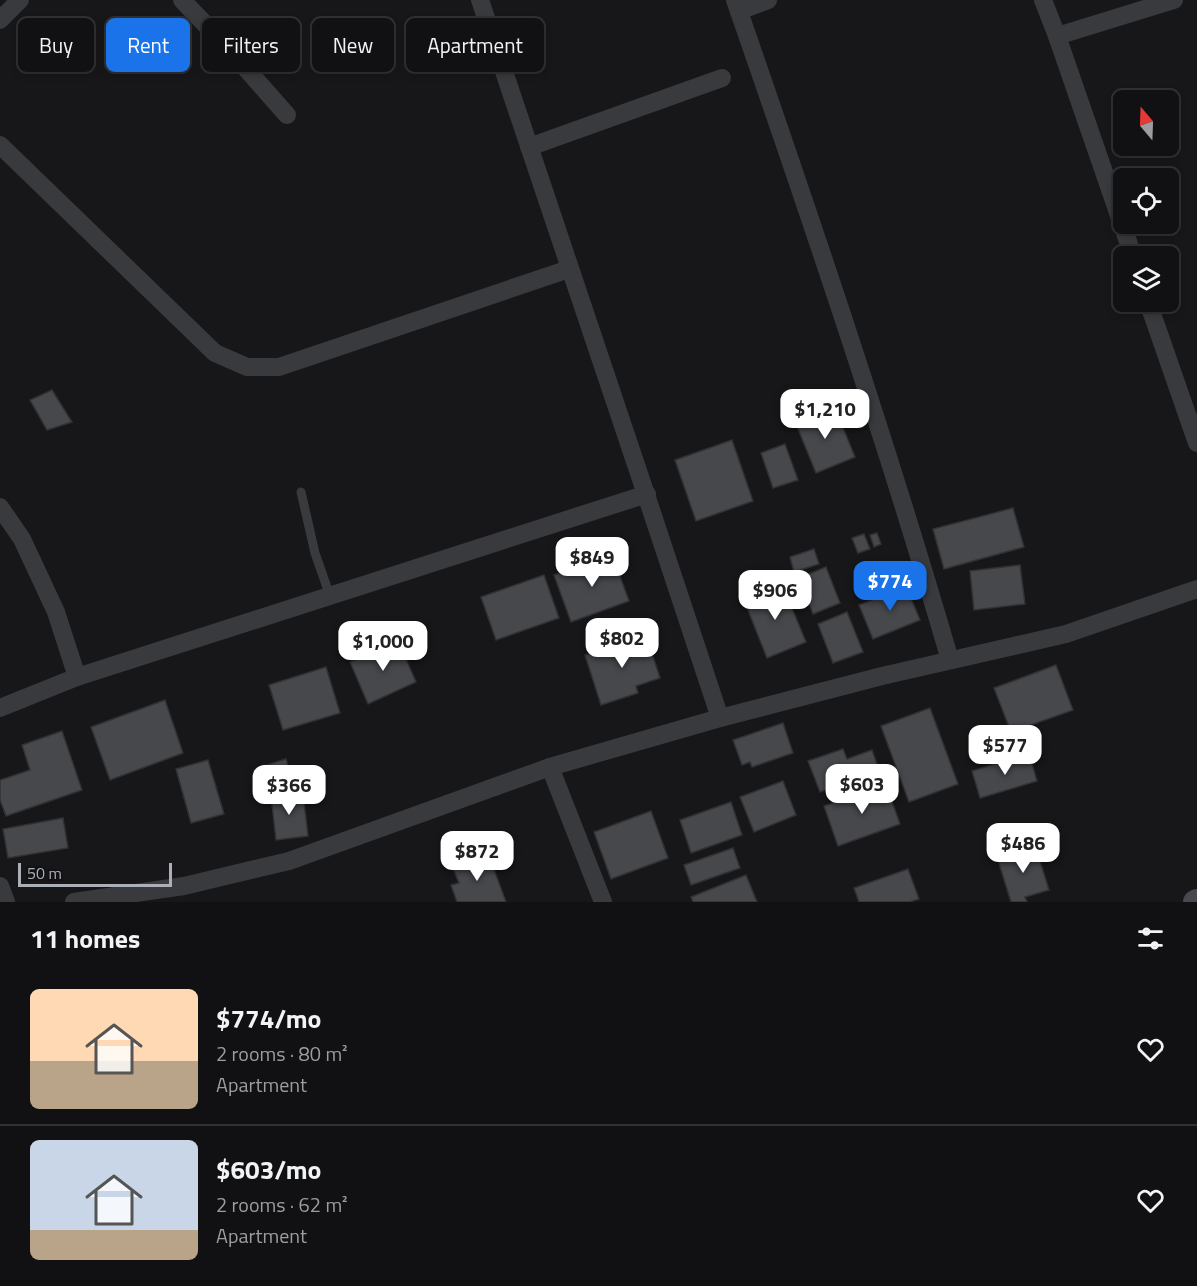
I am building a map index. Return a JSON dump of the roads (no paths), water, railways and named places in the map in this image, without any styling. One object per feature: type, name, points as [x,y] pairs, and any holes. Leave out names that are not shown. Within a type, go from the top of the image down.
[{"type":"street","points":[[0,20],[20,0]]},
{"type":"street","points":[[182,0],[287,115]]},
{"type":"street","points":[[480,0],[720,718]]},
{"type":"street","points":[[768,0],[737,5],[886,447],[950,660]]},
{"type":"street","points":[[1043,0],[1130,246]]},
{"type":"street","points":[[1057,36],[1174,0]]},
{"type":"street","points":[[529,147],[722,78]]},
{"type":"street","points":[[0,145],[215,353],[247,367],[279,367],[569,268]]},
{"type":"street","points":[[1151,312],[1197,443]]},
{"type":"street","points":[[0,708],[77,677],[647,494]]},
{"type":"street","points":[[0,507],[22,538],[51,601],[77,677]]},
{"type":"street","points":[[75,902],[184,886],[289,861],[550,767],[720,718],[950,660],[1066,634],[1197,589]]},
{"type":"street","points":[[550,767],[603,902]]},
{"type":"street","points":[[0,885],[6,902]]},
{"type":"lane","points":[[301,492],[312,545],[330,596]]}]
